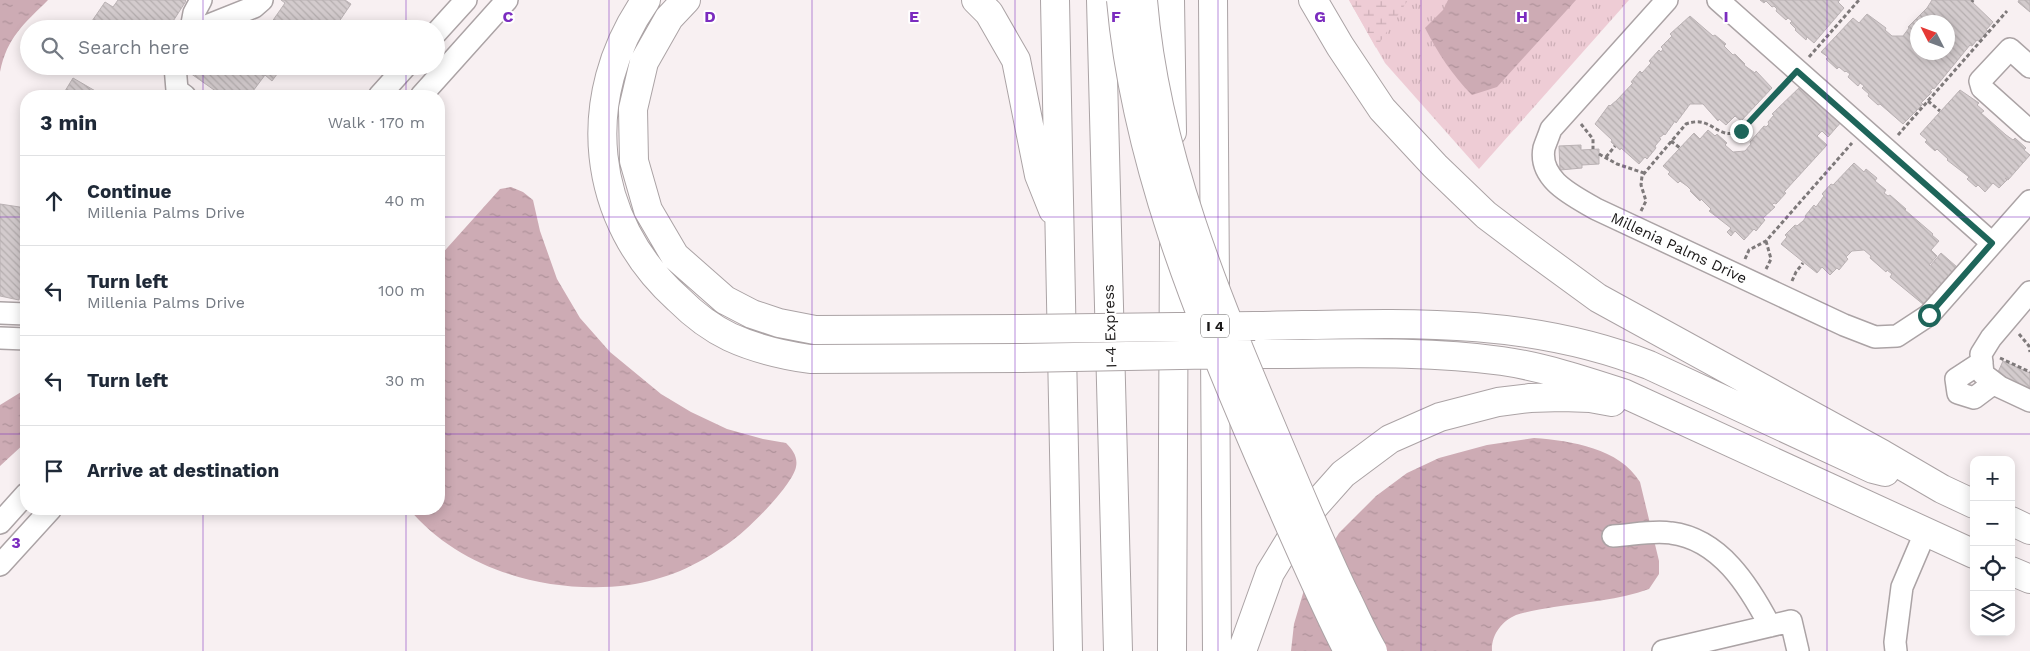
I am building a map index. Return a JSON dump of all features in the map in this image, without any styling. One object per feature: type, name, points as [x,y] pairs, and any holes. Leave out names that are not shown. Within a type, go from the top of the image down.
[{"type":"highway","points":[[646,0],[638,11],[617,54],[607,91],[603,117],[603,154],[609,190],[621,224],[637,254],[658,282],[702,320],[729,337],[756,348],[810,359],[1425,354],[1503,361],[1582,379],[1623,393],[1970,552]]},
{"type":"highway","points":[[686,0],[669,18],[644,62],[633,109],[634,161],[648,210],[675,256],[725,300],[752,314],[779,323],[815,330],[1428,323],[1506,328],[1579,342],[1614,351],[1649,364],[1874,469],[1942,489]]},
{"type":"highway","points":[[976,0],[989,13],[1016,60],[1039,174],[1060,230]]},
{"type":"highway","points":[[1055,0],[1068,651]]},
{"type":"highway","name":"I-4 Express","points":[[1101,0],[1118,651]]},
{"type":"highway","points":[[1121,0],[1132,78],[1147,148],[1190,283],[1239,409],[1348,651]]},
{"type":"highway","points":[[1143,0],[1153,70],[1166,137],[1185,204],[1206,266],[1256,392],[1329,562],[1373,651]]},
{"type":"highway","points":[[1170,0],[1174,238],[1172,651]]},
{"type":"highway","name":"I 4","points":[[1213,0],[1217,651]]},
{"type":"highway","points":[[1313,0],[1340,46],[1382,109],[1435,166],[1494,221],[1598,298],[1942,489],[1970,502]]},
{"type":"highway","points":[[1242,651],[1270,572],[1303,519],[1343,474],[1390,439],[1440,418],[1498,402],[1530,398],[1590,398],[1615,402],[1697,427]]},
{"type":"highway","points":[[2015,523],[2030,530]]},
{"type":"highway","points":[[2015,573],[2030,580]]},
{"type":"street","points":[[193,20],[201,0]]},
{"type":"street","points":[[222,20],[254,7],[262,0]]},
{"type":"street","points":[[445,23],[466,0]]},
{"type":"street","points":[[445,69],[507,0]]},
{"type":"street","name":"Millenia Palms Drive","points":[[1667,0],[1551,129],[1544,149],[1546,165],[1552,179],[1564,191],[1596,209],[1844,325],[1875,337],[1897,336],[1929,315],[2030,201]]},
{"type":"street","points":[[1718,0],[1992,243]]},
{"type":"street","points":[[2030,67],[2010,49],[1980,81],[1982,88],[2030,131]]},
{"type":"street","points":[[176,75],[177,90]]},
{"type":"street","points":[[385,90],[398,75]]},
{"type":"street","points":[[426,90],[440,75]]},
{"type":"street","points":[[1990,360],[1981,354],[1991,338],[2030,292]]},
{"type":"street","points":[[13,314],[14,338]]},
{"type":"street","points":[[1990,360],[1983,374],[1994,383],[2030,401]]},
{"type":"street","points":[[1990,360],[1956,378],[1958,393],[1974,398],[1994,383]]},
{"type":"street","points":[[0,523],[20,501]]},
{"type":"street","points":[[0,565],[46,515]]},
{"type":"street","points":[[1613,536],[1668,532],[1699,540],[1726,562],[1741,578],[1753,594],[1770,626]]},
{"type":"street","points":[[1896,651],[1895,642],[1902,587],[1925,532]]},
{"type":"street","points":[[1663,651],[1791,621],[1798,651]]},
{"type":"path","points":[[1633,227],[1646,201],[1641,185],[1644,173],[1686,124],[1694,121],[1705,122],[1726,134],[1741,131],[1859,0]]},
{"type":"path","points":[[1886,149],[2007,11]]},
{"type":"path","points":[[1928,101],[1940,111]]},
{"type":"path","points":[[1567,112],[1585,127],[1593,139],[1593,149]]},
{"type":"path","points":[[1738,276],[1749,250],[1766,241],[1864,130]]},
{"type":"path","points":[[1672,141],[1680,148]]},
{"type":"path","points":[[1606,157],[1615,146]]},
{"type":"path","points":[[1599,154],[1617,164],[1644,173]]},
{"type":"path","points":[[1759,285],[1770,259],[1766,241]]},
{"type":"path","points":[[1990,360],[2030,372]]},
{"type":"green space","points":[[1349,0],[1629,0],[1479,169],[1385,63]]},
{"type":"green space","points":[[1349,0],[1408,0],[1376,48]]},
{"type":"water","points":[[0,0],[48,0],[28,20],[20,20],[20,29],[7,49],[0,72]]},
{"type":"water","points":[[1448,0],[1576,0],[1497,87],[1472,95],[1446,63],[1425,28],[1443,10]]},
{"type":"water","points":[[511,187],[523,192],[533,200],[540,231],[557,279],[580,318],[610,352],[661,394],[691,412],[727,429],[786,443],[791,448],[796,460],[796,467],[793,475],[778,496],[737,537],[699,562],[655,580],[629,585],[599,587],[538,582],[509,574],[481,563],[454,548],[430,530],[415,515],[445,515],[445,250],[500,189]]},
{"type":"water","points":[[20,393],[20,448],[0,466],[0,405]]},
{"type":"water","points":[[1534,438],[1564,441],[1593,448],[1620,461],[1631,470],[1640,482],[1659,561],[1659,574],[1649,589],[1614,598],[1530,611],[1516,615],[1498,629],[1493,639],[1492,651],[1291,651],[1294,624],[1304,590],[1339,533],[1376,496],[1407,473],[1439,458],[1487,445]]},
{"type":"building","points":[[118,0],[186,1],[174,20],[93,20],[105,2],[113,7]]},
{"type":"building","points":[[281,0],[345,0],[351,4],[340,20],[273,20],[285,3]]},
{"type":"building","points":[[1760,0],[1840,0],[1838,2],[1844,8],[1814,43],[1807,37],[1806,40],[1795,30],[1790,23],[1792,21],[1788,18],[1786,20],[1776,11],[1777,9],[1774,6],[1772,7],[1766,1],[1764,3]]},
{"type":"building","points":[[1932,0],[1970,0],[1993,22],[1986,30],[1988,31],[1979,41],[1977,40],[1972,46],[1970,45],[1934,89],[1930,91],[1932,92],[1921,103],[1923,104],[1903,124],[1868,96],[1869,94],[1862,88],[1864,86],[1860,83],[1858,86],[1848,77],[1850,74],[1839,67],[1837,69],[1826,59],[1828,57],[1821,52],[1853,18],[1859,23],[1867,14],[1886,28],[1885,30],[1892,36],[1903,36],[1910,25],[1910,60],[1955,60],[1955,15],[1920,15]]},
{"type":"building","points":[[2019,0],[2030,0],[2030,12],[2018,2]]},
{"type":"building","points":[[1690,16],[1713,36],[1715,35],[1726,44],[1724,46],[1733,55],[1735,54],[1744,65],[1755,73],[1756,71],[1772,88],[1741,121],[1735,116],[1726,125],[1719,119],[1718,121],[1703,104],[1690,104],[1676,123],[1675,121],[1665,135],[1659,138],[1661,139],[1655,146],[1656,148],[1647,159],[1645,157],[1639,164],[1611,142],[1612,140],[1595,124],[1609,105],[1617,100],[1633,83],[1631,82],[1640,71],[1642,73],[1651,63],[1649,61],[1659,50],[1661,52],[1663,49],[1661,47],[1672,36],[1670,34]]},
{"type":"building","points":[[193,75],[265,75],[254,90],[214,90]]},
{"type":"building","points":[[265,75],[276,75],[272,81]]},
{"type":"building","points":[[73,78],[94,90],[66,90]]},
{"type":"building","points":[[1802,85],[1842,121],[1828,137],[1822,131],[1817,136],[1827,145],[1784,192],[1786,193],[1776,204],[1772,205],[1775,207],[1763,218],[1765,220],[1756,231],[1754,229],[1744,240],[1735,231],[1731,236],[1727,232],[1731,228],[1709,211],[1711,209],[1701,199],[1700,201],[1687,186],[1680,181],[1678,183],[1668,174],[1670,172],[1663,166],[1694,133],[1700,139],[1708,130],[1715,136],[1717,134],[1733,152],[1745,151],[1764,126],[1766,127],[1769,124],[1768,122],[1774,115],[1772,114]]},
{"type":"building","points":[[1960,90],[1979,103],[1977,105],[1984,111],[1981,113],[2006,135],[2013,140],[2015,138],[2026,148],[2024,150],[2030,155],[2008,180],[2005,178],[2007,180],[1999,188],[1993,183],[1985,192],[1978,185],[1976,187],[1967,179],[1969,177],[1947,160],[1937,149],[1935,151],[1925,142],[1927,140],[1920,134]]},
{"type":"building","points":[[1581,145],[1581,150],[1599,149],[1599,164],[1582,165],[1582,168],[1560,170],[1559,146]]},
{"type":"building","points":[[1854,163],[1864,172],[1866,169],[1877,178],[1875,181],[1886,190],[1884,193],[1888,196],[1890,195],[1939,241],[1931,250],[1937,256],[1929,265],[1941,253],[1957,267],[1924,305],[1890,277],[1892,274],[1887,270],[1886,272],[1864,250],[1852,251],[1846,257],[1848,259],[1839,270],[1837,268],[1830,275],[1822,267],[1817,273],[1781,244],[1787,237],[1785,235],[1795,225],[1797,226],[1803,221],[1814,205],[1816,207],[1824,196],[1822,194]]},
{"type":"building","points":[[0,204],[20,207],[20,294],[19,300],[0,296]]},
{"type":"building","points":[[2003,361],[2030,373],[2030,397],[1994,381]]},
{"type":"route","points":[[1741,131],[1797,71],[1992,243],[1929,315]]}]
